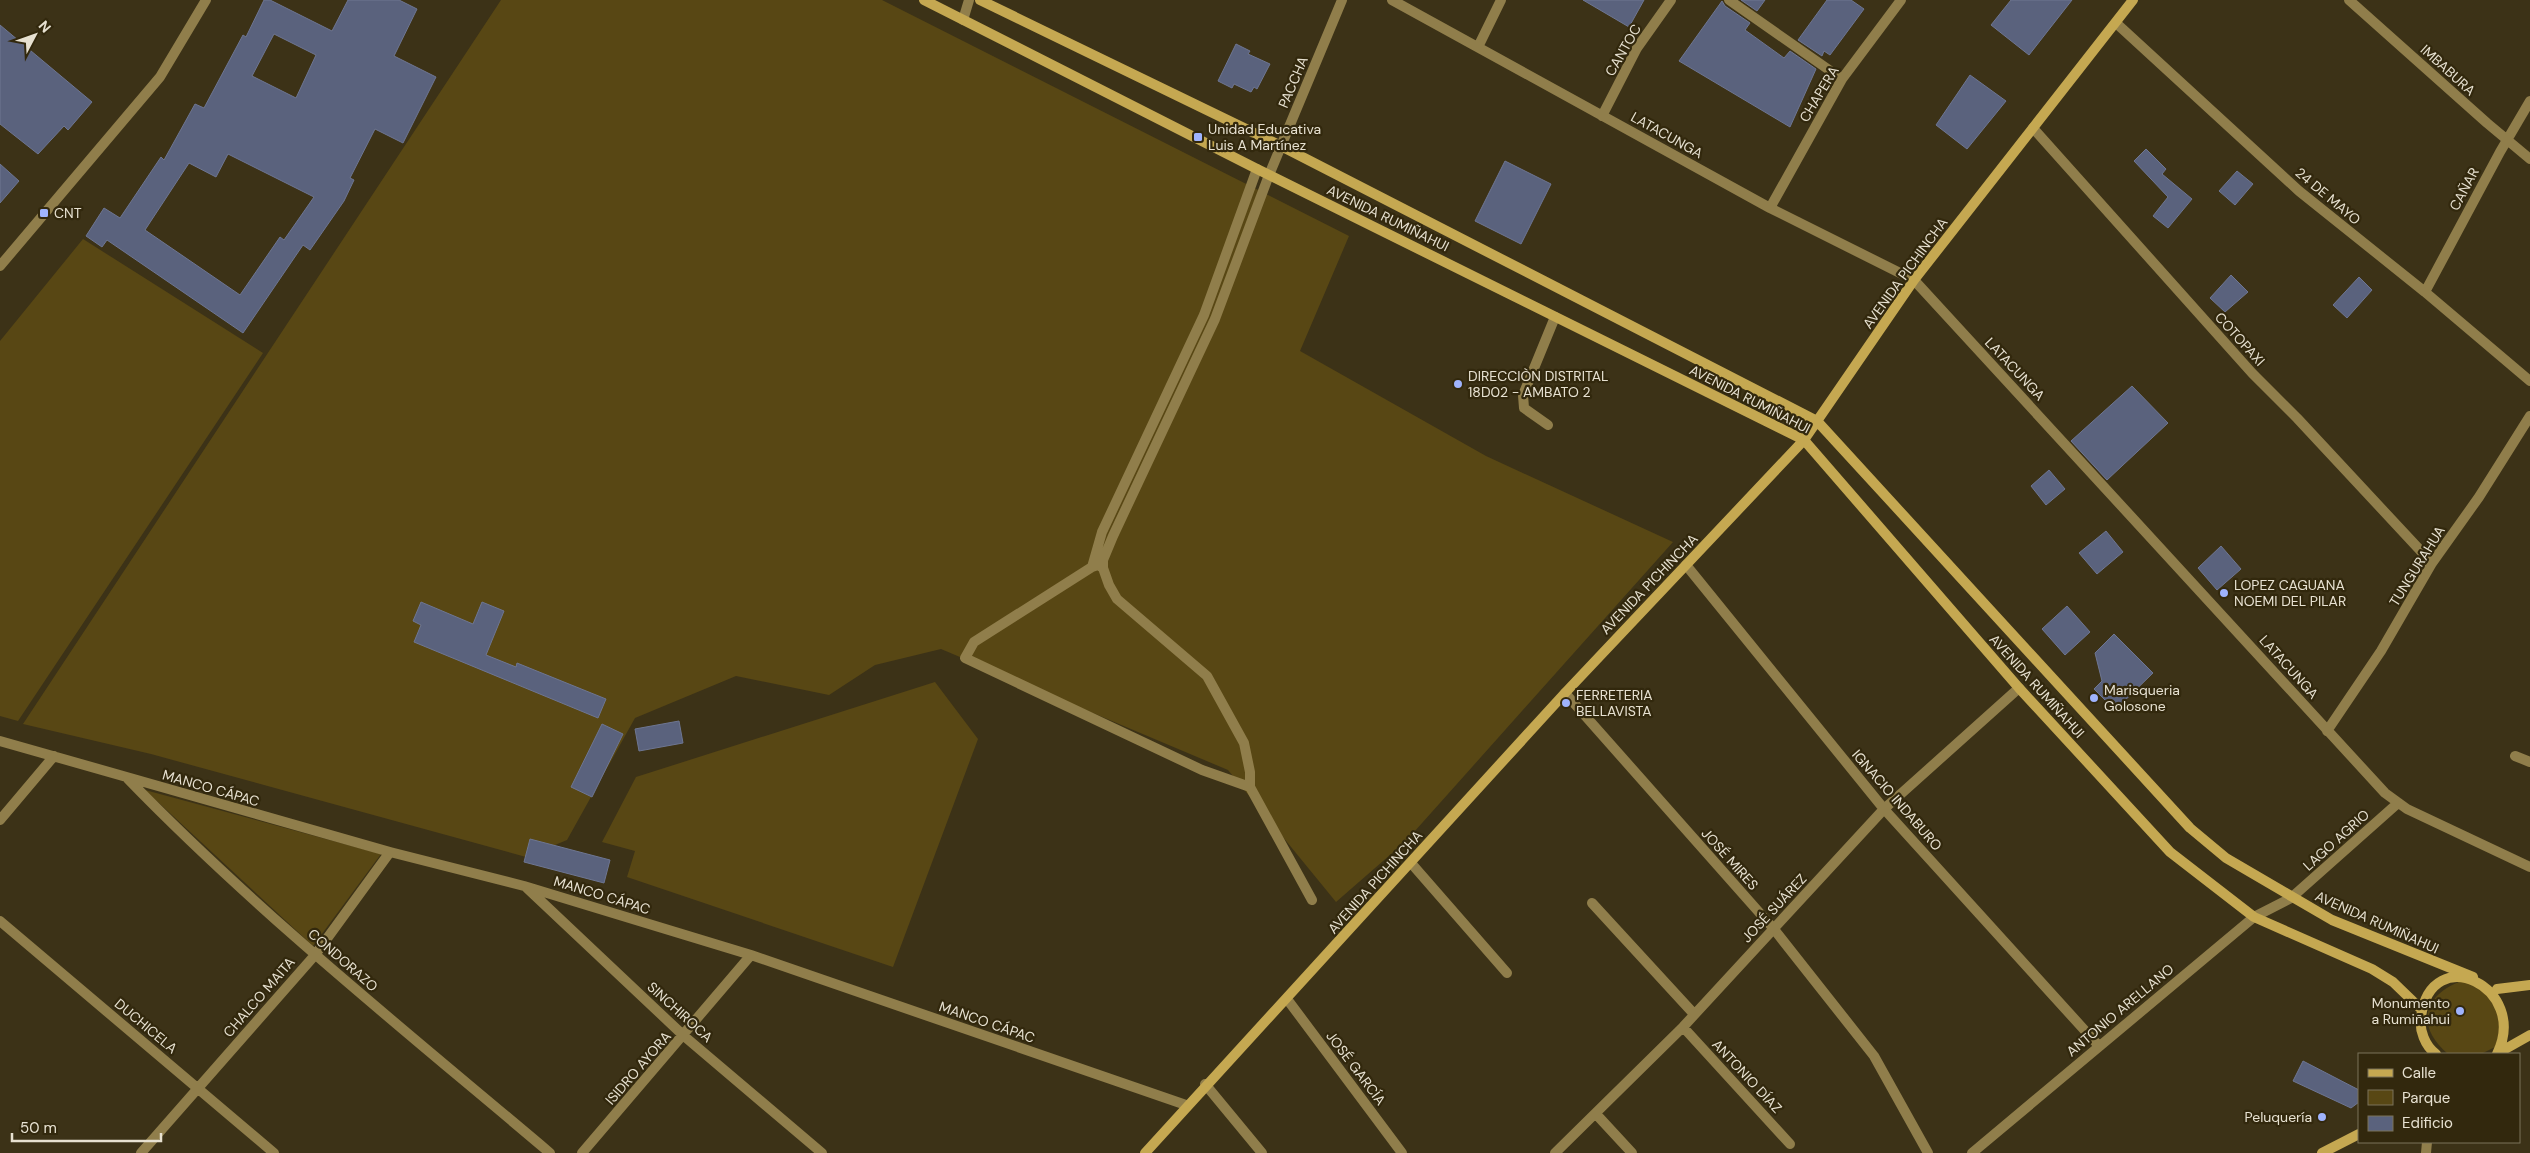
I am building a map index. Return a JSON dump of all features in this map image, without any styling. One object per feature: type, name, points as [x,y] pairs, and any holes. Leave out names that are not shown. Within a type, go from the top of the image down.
[{"type":"main road","name":"AVENIDA RUMIÑAHUI","points":[[924,0],[1257,169],[1804,440],[2019,688],[2170,852],[2254,917],[2372,969],[2393,982],[2422,1010]]},
{"type":"main road","name":"AVENIDA RUMIÑAHUI","points":[[980,0],[1281,146],[1817,421],[2190,828],[2226,858],[2291,898],[2332,920],[2490,984],[2497,989]]},
{"type":"main road","name":"AVENIDA PICHINCHA","points":[[1144,1153],[1205,1084],[1411,863],[1564,692],[1804,440],[1914,280],[2133,0]]},
{"type":"main road","points":[[2424,1053],[2425,1040],[2422,1030],[2422,1010],[2427,998],[2441,984],[2460,977],[2473,977]]},
{"type":"main road","points":[[2498,1053],[2506,1042],[2510,1029],[2510,1014],[2506,1001],[2497,989],[2530,985]]},
{"type":"main road","points":[[2499,1053],[2530,1035]]},
{"type":"main road","points":[[2425,1040],[2435,1053]]},
{"type":"main road","points":[[2322,1153],[2358,1135]]},
{"type":"street","points":[[0,266],[160,76],[206,0]]},
{"type":"street","points":[[963,20],[969,0]]},
{"type":"street","name":"PACCHA","points":[[1103,568],[1112,536],[1215,319],[1269,174],[1342,0]]},
{"type":"street","name":"LATACUNGA","points":[[1392,0],[1770,208],[1914,280],[2385,793],[2407,809],[2530,867]]},
{"type":"street","points":[[1478,47],[1501,0]]},
{"type":"street","name":"CANTOC","points":[[1602,116],[1637,48],[1670,0]]},
{"type":"street","points":[[1729,0],[1842,78]]},
{"type":"street","name":"CHAPERA","points":[[1770,208],[1842,78],[1901,0]]},
{"type":"street","name":"IMBABURA","points":[[2349,0],[2506,141],[2530,159]]},
{"type":"street","name":"24 DE MAYO","points":[[2116,23],[2299,191],[2425,292],[2530,381]]},
{"type":"street","name":"CAÑAR","points":[[2425,292],[2506,141],[2530,102]]},
{"type":"street","name":"COTOPAXI","points":[[2032,128],[2252,374],[2297,418],[2432,563]]},
{"type":"street","points":[[1092,567],[1102,532],[1204,315],[1257,169]]},
{"type":"street","points":[[1548,425],[1524,408],[1523,395],[1555,317]]},
{"type":"street","name":"TUNGURAHUA","points":[[2327,730],[2381,651],[2432,563],[2479,497],[2530,416]]},
{"type":"street","points":[[1250,787],[1202,770],[965,658],[974,642],[1092,567],[1098,565],[1103,568],[1118,599],[1207,676],[1244,743],[1250,772],[1250,787],[1312,900]]},
{"type":"street","name":"IGNACIO INDABURO","points":[[1686,565],[1884,809],[2098,1045]]},
{"type":"street","name":"JOSÉ SUÁREZ","points":[[1555,1153],[1683,1027],[1884,809],[2019,688]]},
{"type":"street","name":"JOSÉ MIRES","points":[[1564,692],[1773,928],[1874,1056],[1928,1153]]},
{"type":"street","name":"MANCO CÁPAC","points":[[0,741],[128,779],[390,852],[524,886],[752,955],[1186,1105]]},
{"type":"street","points":[[0,820],[54,756]]},
{"type":"street","points":[[2515,756],[2530,762]]},
{"type":"street","name":"CONDORAZO","points":[[128,779],[176,828],[315,954],[550,1153]]},
{"type":"street","name":"LAGO AGRIO","points":[[2291,898],[2398,802]]},
{"type":"street","name":"CHALCO MAITA","points":[[141,1153],[315,954],[390,852]]},
{"type":"street","points":[[1411,863],[1506,973]]},
{"type":"street","name":"SINCHIROCA","points":[[524,886],[684,1036],[822,1153]]},
{"type":"street","name":"ANTONIO ARELLANO","points":[[1972,1153],[2098,1045],[2254,917],[2291,898]]},
{"type":"street","points":[[1592,903],[1694,1014]]},
{"type":"street","name":"DUCHICELA","points":[[0,921],[274,1153]]},
{"type":"street","name":"ISIDRO AYORA","points":[[582,1153],[752,955]]},
{"type":"street","name":"JOSÉ GARCÍA","points":[[1287,998],[1402,1153]]},
{"type":"street","name":"ANTONIO DÍAZ","points":[[1683,1027],[1790,1144]]},
{"type":"street","points":[[1205,1084],[1262,1153]]},
{"type":"street","points":[[1596,1114],[1632,1153]]},
{"type":"green space","points":[[501,0],[882,0],[1349,236],[1300,351],[1486,456],[1673,542],[1406,841],[1336,902],[1228,770],[941,649],[875,665],[829,695],[736,676],[635,718],[567,840],[526,857],[151,754],[23,724]]},
{"type":"green space","points":[[83,239],[263,353],[18,721],[0,716],[0,341]]},
{"type":"green space","points":[[935,682],[978,739],[893,967],[627,877],[635,851],[602,842],[636,777]]},
{"type":"green space","points":[[145,790],[381,854],[313,946]]},
{"type":"green space","points":[[2461,981],[2480,984],[2505,1018],[2495,1047],[2483,1053],[2447,1053],[2438,1044],[2431,1033],[2428,1013],[2431,1004],[2448,987]]},
{"type":"building","points":[[264,0],[270,0],[332,31],[348,0],[399,0],[417,9],[394,56],[436,77],[403,143],[375,129],[350,178],[354,180],[344,201],[310,250],[303,245],[243,333],[107,240],[102,247],[86,236],[104,208],[120,218],[161,157],[164,160],[195,104],[204,108],[243,35],[246,37]],"holes":[[[274,34],[316,55],[296,98],[252,76]],[[228,154],[314,197],[284,240],[280,237],[240,295],[145,230],[189,163],[216,177]]]},
{"type":"building","points":[[1583,0],[1644,0],[1629,27]]},
{"type":"building","points":[[1741,0],[1765,0],[1757,11]]},
{"type":"building","points":[[1827,0],[1851,0],[1864,9],[1830,55],[1824,51],[1822,56],[1798,40]]},
{"type":"building","points":[[2011,0],[2072,0],[2029,55],[1991,25]]},
{"type":"building","points":[[1722,1],[1725,6],[1750,23],[1745,30],[1784,58],[1790,51],[1816,69],[1790,127],[1679,61]]},
{"type":"building","points":[[0,25],[92,102],[68,130],[64,126],[38,154],[0,124]]},
{"type":"building","points":[[1236,44],[1250,51],[1248,54],[1270,64],[1257,89],[1254,87],[1251,92],[1234,84],[1232,88],[1218,81]]},
{"type":"building","points":[[1970,75],[2006,101],[1967,149],[1936,125]]},
{"type":"building","points":[[2146,149],[2166,169],[2162,174],[2192,199],[2168,228],[2153,216],[2168,197],[2134,161]]},
{"type":"building","points":[[1505,161],[1551,184],[1521,244],[1475,221]]},
{"type":"building","points":[[0,164],[19,181],[0,203]]},
{"type":"building","points":[[2237,171],[2253,184],[2235,205],[2219,191]]},
{"type":"building","points":[[2231,275],[2248,292],[2225,312],[2210,298]]},
{"type":"building","points":[[2359,277],[2372,290],[2347,318],[2333,305]]},
{"type":"building","points":[[2132,386],[2168,423],[2107,480],[2071,441]]},
{"type":"building","points":[[2049,470],[2065,489],[2046,505],[2031,486]]},
{"type":"building","points":[[2106,531],[2123,552],[2097,574],[2079,553]]},
{"type":"building","points":[[2221,546],[2241,569],[2217,590],[2198,568]]},
{"type":"building","points":[[421,602],[473,624],[482,602],[504,611],[486,655],[516,667],[517,663],[606,699],[598,718],[414,642],[421,625],[413,621]]},
{"type":"building","points":[[2067,606],[2090,632],[2065,655],[2042,629]]},
{"type":"building","points":[[2114,634],[2153,673],[2115,710],[2094,689],[2102,681],[2095,653]]},
{"type":"building","points":[[679,721],[683,743],[639,751],[635,729]]},
{"type":"building","points":[[602,724],[623,734],[592,797],[571,787]]},
{"type":"building","points":[[530,839],[610,860],[604,883],[524,862]]},
{"type":"building","points":[[2303,1061],[2358,1089],[2358,1103],[2351,1108],[2293,1081]]},
{"type":"place","name":"Unidad Educativa Luis A Martínez","points":[[1198,137]]},
{"type":"place","name":"CNT","points":[[44,213]]},
{"type":"place","name":"DIRECCIÒN DISTRITAL 18D02 - AMBATO 2","points":[[1458,384]]},
{"type":"place","name":"LOPEZ CAGUANA NOEMI DEL PILAR","points":[[2224,593]]},
{"type":"place","name":"Marisqueria Golosone","points":[[2094,698]]},
{"type":"place","name":"FERRETERIA BELLAVISTA","points":[[1566,703]]},
{"type":"place","name":"Monumento a Rumiñahui","points":[[2460,1011]]},
{"type":"place","name":"Peluquería","points":[[2322,1117]]}]
